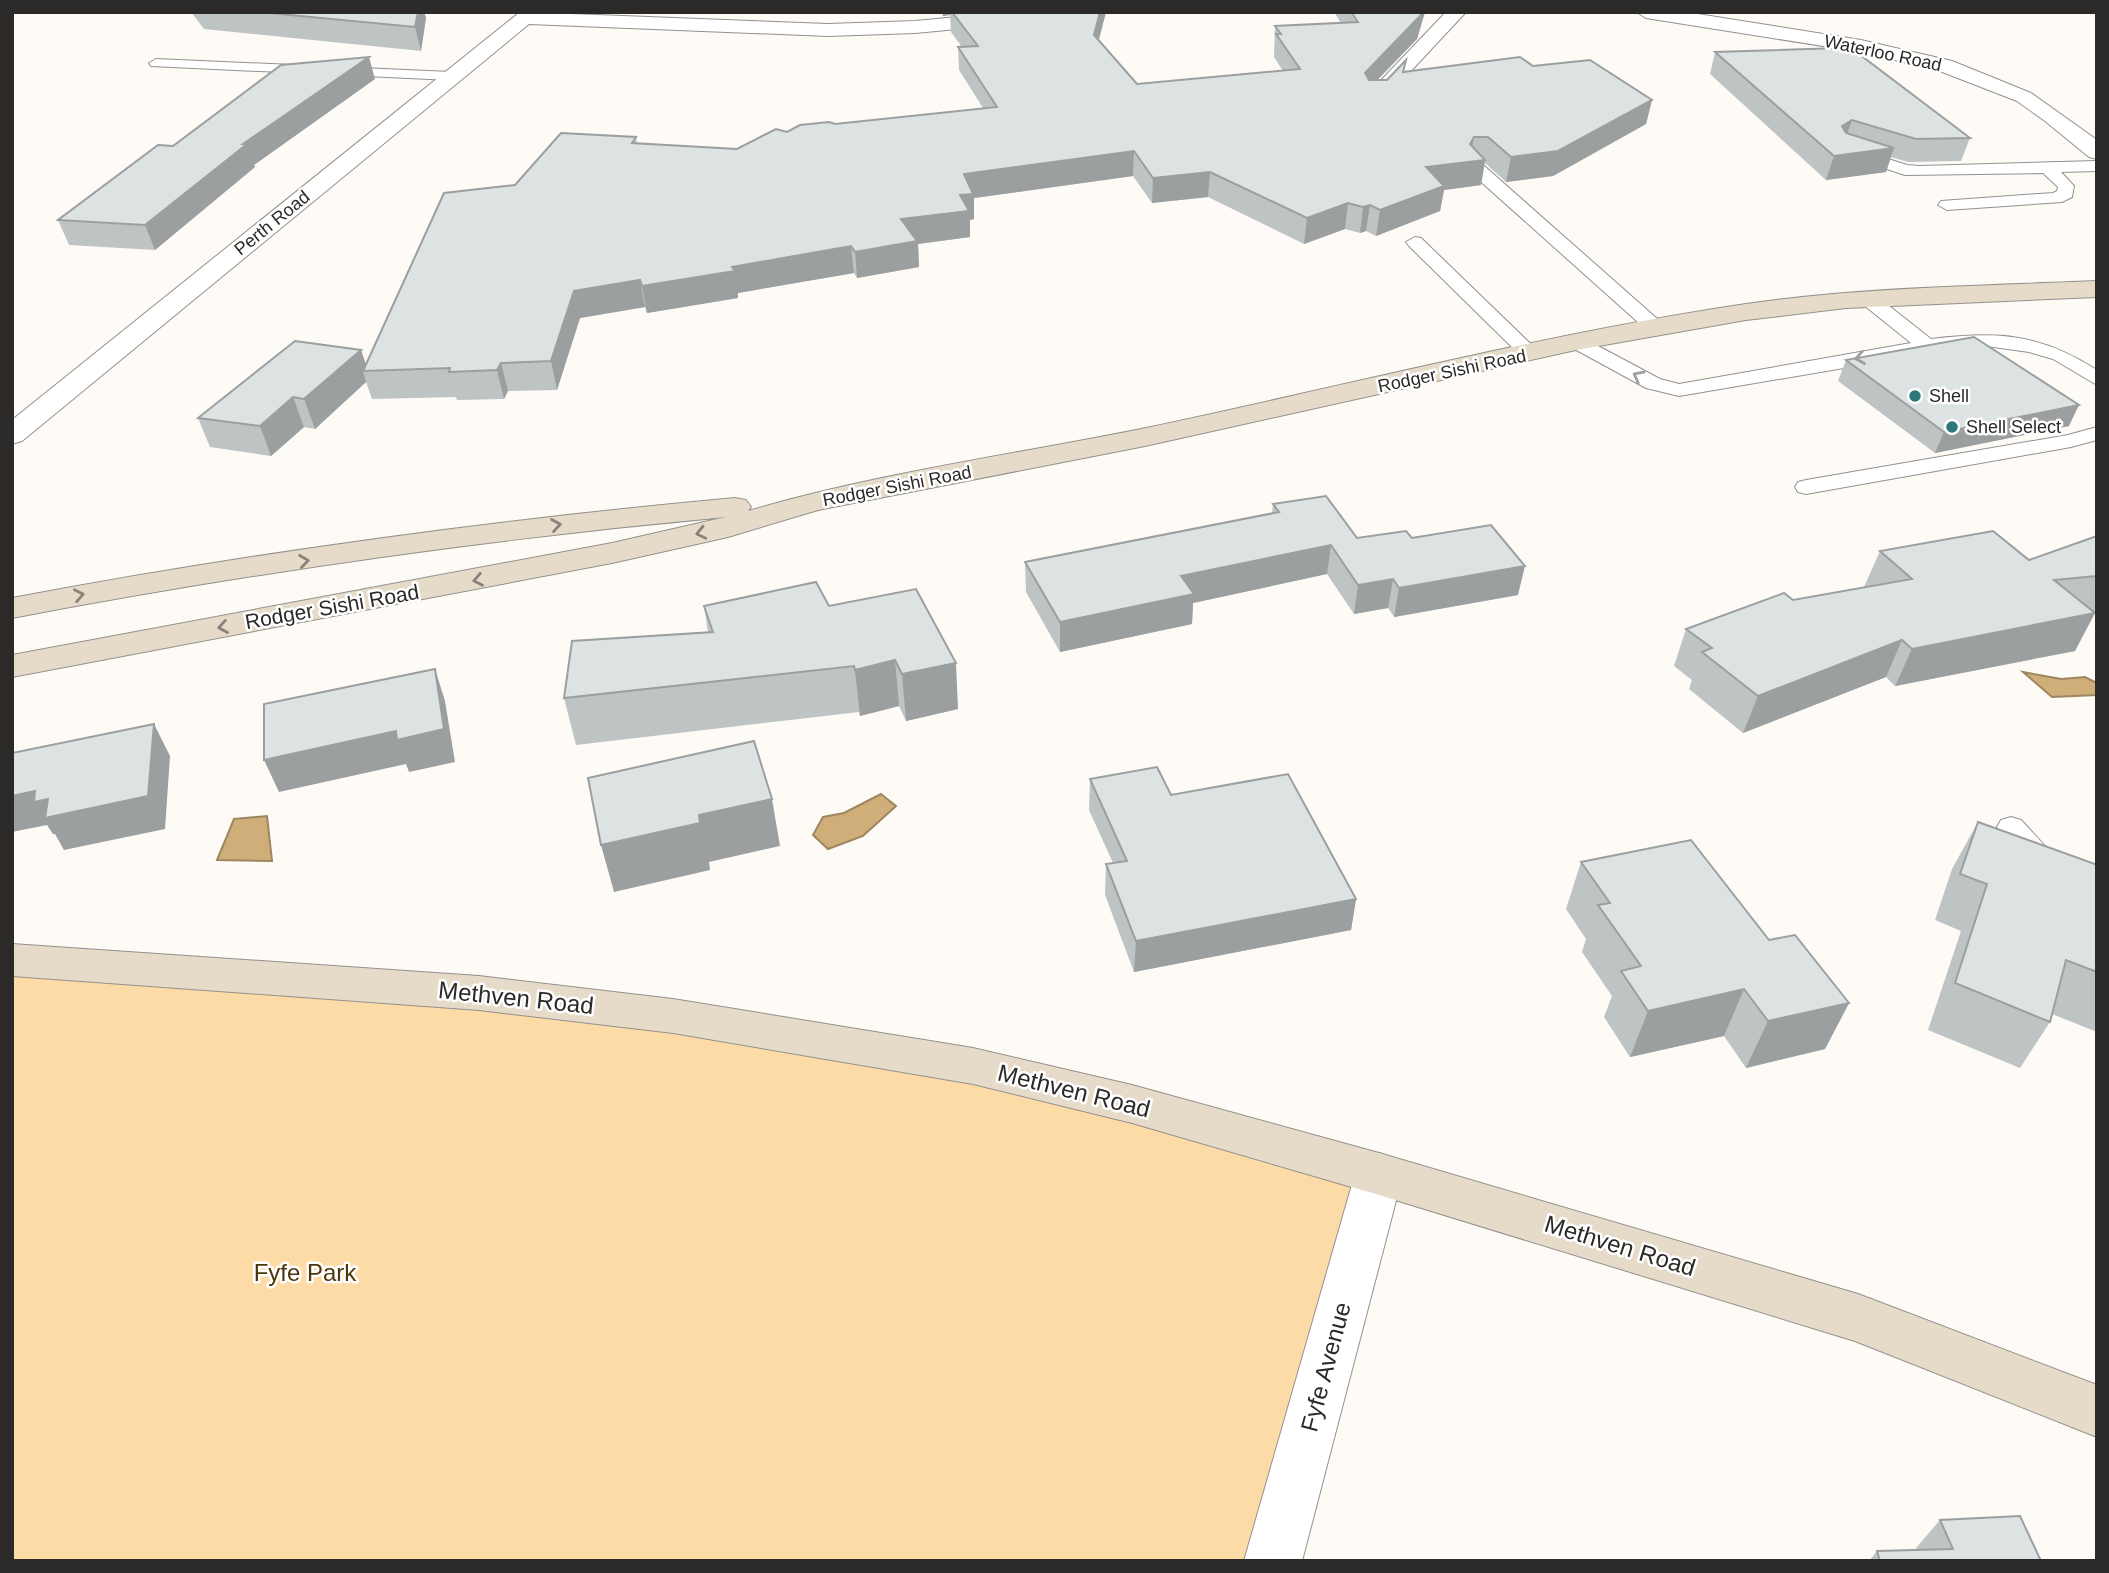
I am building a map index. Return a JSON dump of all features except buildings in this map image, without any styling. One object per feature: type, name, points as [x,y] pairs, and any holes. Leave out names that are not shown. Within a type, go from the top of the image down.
[{"type":"main road","name":"Rodger Sishi Road","points":[[12,666],[612,554],[717,530],[814,502],[1012,464],[1576,342],[1746,312],[1867,298],[2097,289]]},
{"type":"main road","name":"Rodger Sishi Road","points":[[12,608],[150,582],[572,523],[676,510],[814,502]]},
{"type":"main road","name":"Methven Road","points":[[12,960],[479,993],[673,1016],[973,1066],[1132,1104],[1379,1174],[1858,1318],[2097,1411]]},
{"type":"street","points":[[528,15],[828,30],[915,27],[1073,12]]},
{"type":"street","points":[[1375,98],[1457,12]]},
{"type":"street","name":"Waterloo Road","points":[[1646,12],[1888,51],[1942,64],[1996,83],[2025,98],[2056,118],[2097,152]]},
{"type":"street","name":"Perth Road","points":[[12,435],[528,15]]},
{"type":"street","name":"Fyfe Avenue","points":[[1273,1561],[1379,1174]]},
{"type":"lane","points":[[156,63],[451,76]]},
{"type":"lane","points":[[1845,150],[1892,166],[1920,171],[2097,166]]},
{"type":"lane","points":[[1947,205],[2056,198],[2066,193],[2066,186],[2048,167]]},
{"type":"lane","points":[[1476,168],[1657,328]]},
{"type":"lane","points":[[1415,242],[1530,354]]},
{"type":"lane","points":[[1867,298],[1927,345]]},
{"type":"lane","points":[[1576,342],[1653,384],[1679,390],[1927,345],[1979,339],[2012,342],[2060,355],[2097,379]]},
{"type":"lane","points":[[1806,487],[2071,441],[2097,433]]},
{"type":"lane","points":[[2011,827],[2097,922]]},
{"type":"green space","name":"Fyfe Park","points":[[12,958],[616,1012],[1005,1075],[1387,1180],[1293,1561],[12,1561]]},
{"type":"shaded area","points":[[2023,672],[2061,679],[2085,677],[2097,683],[2097,695],[2052,697]]},
{"type":"shaded area","points":[[881,794],[896,806],[863,836],[828,849],[813,835],[823,817],[844,813]]},
{"type":"shaded area","points":[[267,816],[272,861],[217,860],[234,819]]},
{"type":"place","name":"Shell","points":[[1915,396]]},
{"type":"place","name":"Shell Select","points":[[1952,427]]}]
